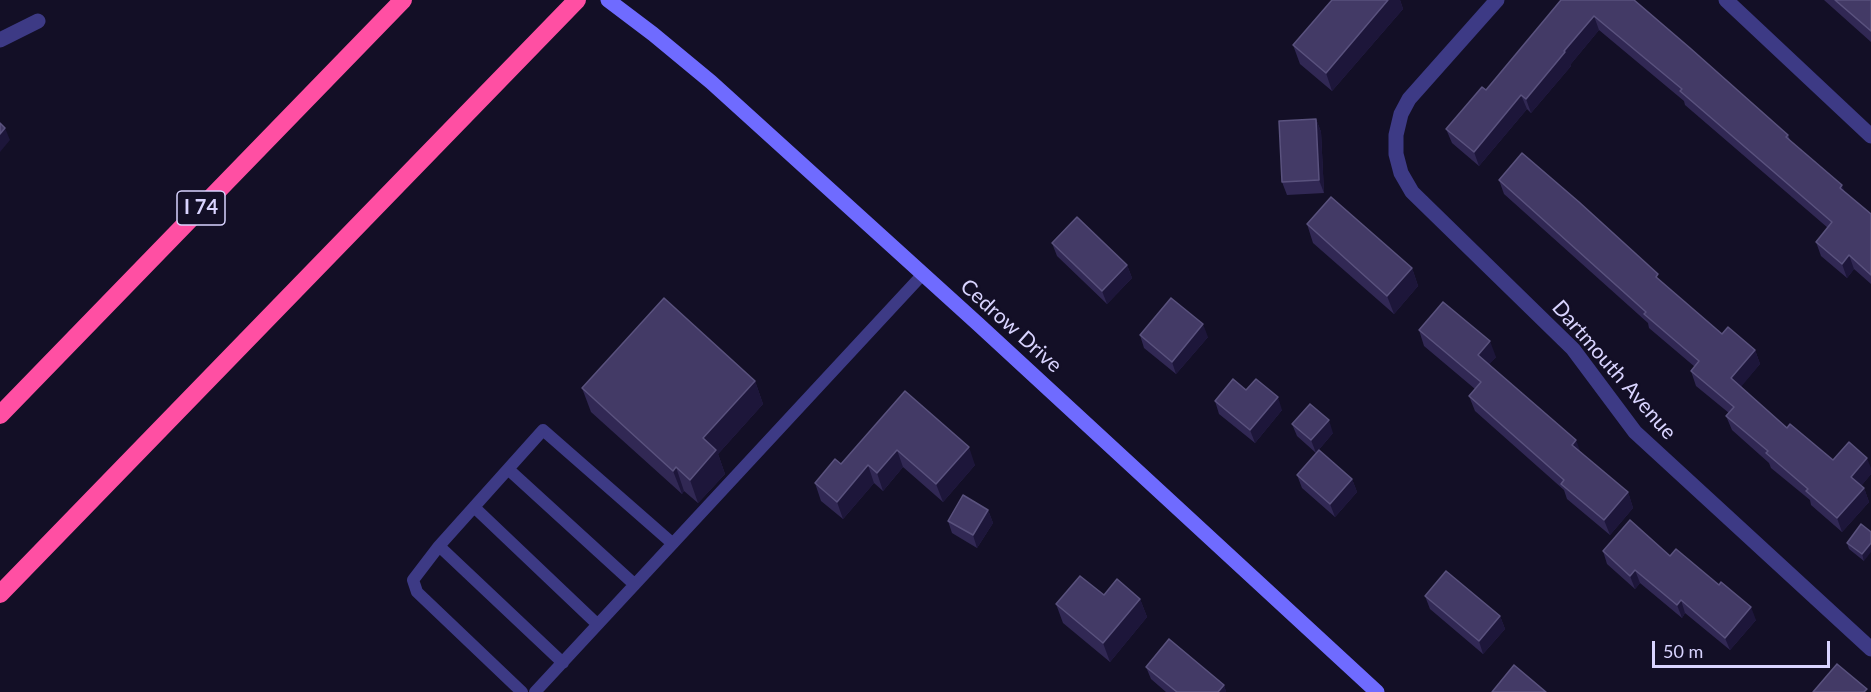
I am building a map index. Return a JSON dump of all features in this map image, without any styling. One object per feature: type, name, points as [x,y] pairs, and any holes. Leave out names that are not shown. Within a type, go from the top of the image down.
[{"type":"highway","name":"I 74","points":[[0,415],[403,0]]},
{"type":"highway","points":[[0,594],[577,0]]},
{"type":"street","name":"Cedrow Drive","points":[[608,0],[711,82],[1377,692]]},
{"type":"street","name":"Dartmouth Avenue","points":[[1497,0],[1409,99],[1401,114],[1396,135],[1396,154],[1401,173],[1412,192],[1574,349],[1635,432],[1871,649]]},
{"type":"street","points":[[1726,0],[1871,136]]},
{"type":"street","points":[[0,40],[38,21]]},
{"type":"lane","points":[[535,692],[923,274]]},
{"type":"lane","points":[[522,692],[417,592],[412,580],[439,546],[543,430],[672,543]]},
{"type":"lane","points":[[507,469],[634,584]]},
{"type":"lane","points":[[474,507],[597,624]]},
{"type":"lane","points":[[439,546],[563,663]]},
{"type":"building","points":[[1332,0],[1388,0],[1326,73],[1293,45]]},
{"type":"building","points":[[1561,0],[1634,0],[1690,48],[1788,135],[1786,137],[1842,185],[1840,188],[1871,214],[1871,275],[1849,255],[1842,264],[1816,242],[1832,222],[1680,91],[1682,89],[1594,16],[1526,99],[1521,95],[1474,152],[1446,129],[1482,87],[1486,90]]},
{"type":"building","points":[[1835,0],[1871,0],[1871,31]]},
{"type":"building","points":[[1316,119],[1319,180],[1282,182],[1279,121]]},
{"type":"building","points":[[0,123],[5,128],[0,134]]},
{"type":"building","points":[[1522,153],[1658,274],[1656,277],[1722,334],[1728,327],[1755,350],[1731,378],[1787,428],[1790,424],[1833,460],[1849,442],[1867,458],[1851,477],[1864,488],[1837,518],[1806,491],[1808,489],[1766,453],[1768,451],[1726,416],[1734,407],[1691,371],[1699,361],[1644,314],[1646,312],[1499,180]]},
{"type":"building","points":[[1331,197],[1412,268],[1387,296],[1307,224]]},
{"type":"building","points":[[1077,217],[1127,265],[1102,291],[1052,243]]},
{"type":"building","points":[[664,298],[755,381],[703,438],[716,450],[690,480],[676,467],[673,471],[582,388]]},
{"type":"building","points":[[1171,298],[1203,324],[1172,362],[1140,335]]},
{"type":"building","points":[[1443,302],[1490,341],[1478,355],[1576,440],[1572,445],[1628,492],[1604,520],[1561,484],[1564,480],[1469,396],[1481,382],[1419,330]]},
{"type":"building","points":[[1233,379],[1246,390],[1256,379],[1278,397],[1250,430],[1215,401]]},
{"type":"building","points":[[905,391],[969,447],[936,484],[897,450],[877,473],[868,465],[837,502],[815,483],[835,459],[841,464]]},
{"type":"building","points":[[1310,404],[1329,420],[1311,440],[1292,424]]},
{"type":"building","points":[[1319,450],[1352,479],[1330,504],[1297,475]]},
{"type":"building","points":[[963,495],[988,510],[973,535],[948,521]]},
{"type":"building","points":[[1630,520],[1670,556],[1676,549],[1719,585],[1721,582],[1751,607],[1725,638],[1681,600],[1677,605],[1635,570],[1630,576],[1603,551]]},
{"type":"building","points":[[1861,524],[1871,532],[1871,543],[1862,554],[1847,543]]},
{"type":"building","points":[[1446,571],[1500,616],[1479,641],[1425,596]]},
{"type":"building","points":[[1080,576],[1104,595],[1117,579],[1140,599],[1103,643],[1056,604]]},
{"type":"building","points":[[1169,639],[1224,685],[1218,692],[1177,692],[1146,667]]},
{"type":"building","points":[[1837,664],[1867,689],[1864,692],[1813,692]]},
{"type":"building","points":[[1514,665],[1546,692],[1492,692]]}]
